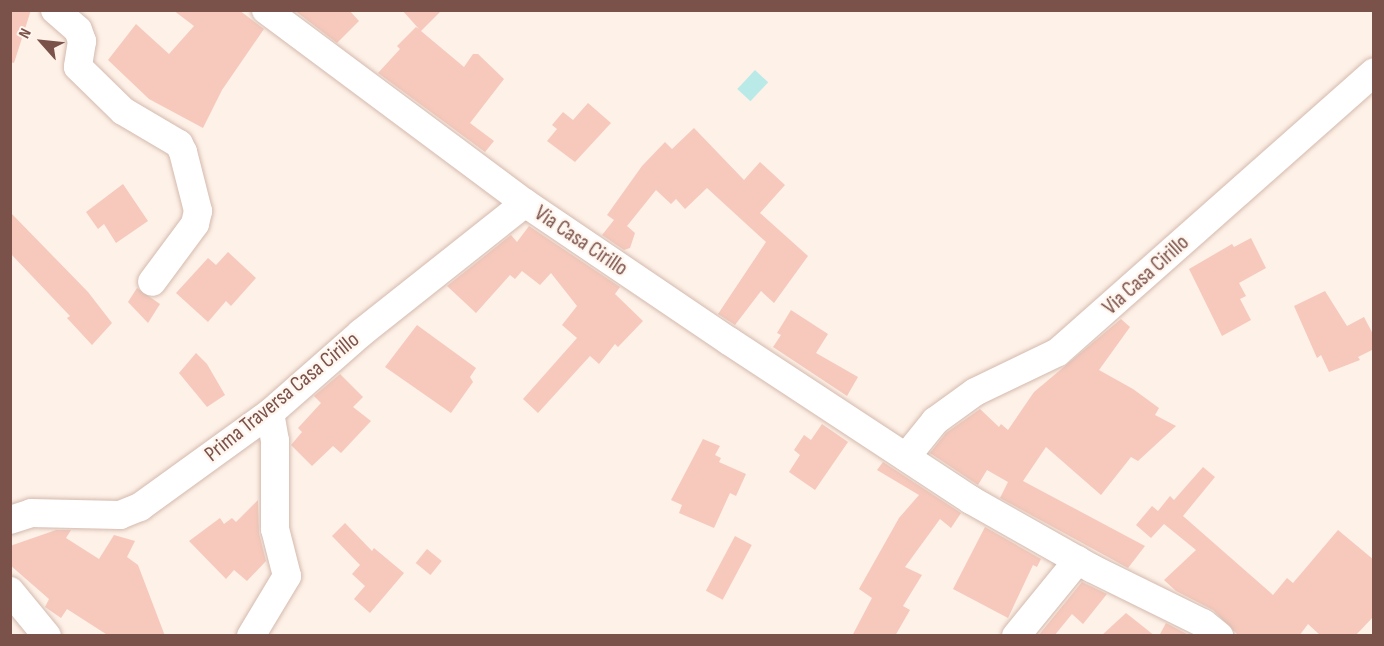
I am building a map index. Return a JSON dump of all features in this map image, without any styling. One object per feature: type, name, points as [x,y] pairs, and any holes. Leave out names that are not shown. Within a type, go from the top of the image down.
[{"type":"street","points":[[55,10],[78,30],[82,41],[78,67],[123,111],[179,144],[183,152],[198,211],[195,224],[152,282]]},
{"type":"street","name":"Via Casa Cirillo","points":[[266,10],[525,204],[971,500],[1078,560],[1203,623],[1219,636]]},
{"type":"street","name":"Via Casa Cirillo","points":[[906,457],[935,422],[975,392],[1058,352],[1374,72]]},
{"type":"street","name":"Prima Traversa Casa Cirillo","points":[[10,520],[31,513],[120,515],[140,507],[270,413],[361,333],[525,204]]},
{"type":"street","points":[[251,636],[287,576],[275,529],[275,441],[270,413]]},
{"type":"street","points":[[1016,636],[1078,560]]},
{"type":"street","points":[[10,591],[47,636]]},
{"type":"water","points":[[755,70],[768,82],[750,101],[737,89]]},
{"type":"building","points":[[10,10],[31,10],[14,63],[10,62]]},
{"type":"building","points":[[173,10],[239,10],[264,29],[222,90],[203,128],[149,99],[108,60],[136,24],[169,54],[194,26]]},
{"type":"building","points":[[294,10],[349,10],[359,21],[337,43]]},
{"type":"building","points":[[402,10],[442,10],[421,31],[464,67],[473,54],[478,54],[504,79],[470,123],[494,141],[485,152],[378,73],[400,49],[397,46],[416,27],[419,29]]},
{"type":"building","points":[[588,103],[611,123],[575,162],[547,141],[557,129],[552,125],[563,112],[573,120]]},
{"type":"building","points":[[694,128],[744,180],[760,162],[785,185],[760,213],[808,256],[774,303],[761,291],[735,325],[718,314],[766,242],[707,188],[685,209],[676,199],[671,204],[656,190],[627,226],[635,233],[630,248],[624,250],[602,235],[614,220],[607,215],[642,166],[665,142],[672,149]]},
{"type":"building","points":[[123,184],[148,221],[116,243],[104,224],[98,229],[86,212]]},
{"type":"building","points":[[10,212],[88,292],[112,323],[92,345],[67,318],[70,316],[10,253]]},
{"type":"building","points":[[529,226],[620,287],[615,294],[643,321],[618,347],[615,344],[599,364],[590,356],[538,413],[523,399],[577,338],[562,325],[577,306],[551,273],[540,285],[522,271],[515,279],[510,275],[476,313],[447,286],[511,235],[517,242]]},
{"type":"building","points":[[1251,238],[1266,268],[1239,283],[1246,296],[1240,299],[1251,320],[1222,336],[1189,269],[1232,244],[1234,247]]},
{"type":"building","points":[[228,252],[256,278],[231,306],[226,301],[208,322],[176,293],[208,258],[216,265]]},
{"type":"building","points":[[137,288],[160,304],[148,323],[128,302]]},
{"type":"building","points":[[1325,291],[1347,326],[1364,317],[1374,336],[1374,349],[1358,357],[1360,360],[1329,372],[1321,355],[1317,358],[1294,306]]},
{"type":"building","points":[[791,310],[828,334],[816,353],[858,377],[847,396],[773,347],[781,335],[777,333]]},
{"type":"building","points":[[1121,319],[1130,327],[1099,370],[1133,389],[1159,408],[1155,415],[1176,426],[1138,461],[1131,457],[1101,495],[1046,447],[1023,481],[1145,546],[1128,568],[1000,498],[1008,482],[987,470],[978,485],[930,453],[946,433],[980,409],[999,427],[1001,424],[1008,430],[1034,392]]},
{"type":"building","points":[[417,325],[476,368],[470,377],[473,382],[451,413],[385,367]]},
{"type":"building","points":[[196,353],[207,364],[225,395],[207,407],[179,373]]},
{"type":"building","points":[[340,374],[363,397],[353,407],[371,421],[341,453],[333,446],[312,466],[291,445],[302,432],[298,428],[321,403],[314,396]]},
{"type":"building","points":[[822,424],[848,442],[815,490],[789,472],[800,455],[794,450],[804,435],[811,440]]},
{"type":"building","points":[[703,439],[720,446],[715,455],[721,458],[719,462],[746,474],[736,496],[730,493],[714,528],[679,513],[682,505],[671,500]]},
{"type":"building","points":[[883,462],[961,513],[951,528],[940,519],[905,567],[922,575],[903,606],[910,610],[895,636],[852,636],[872,598],[859,589],[899,518],[919,495],[877,470]]},
{"type":"building","points":[[1203,467],[1215,477],[1183,516],[1273,595],[1287,578],[1293,583],[1338,530],[1374,560],[1374,616],[1355,636],[1321,636],[1308,624],[1299,636],[1239,636],[1213,610],[1176,591],[1164,580],[1196,550],[1164,524],[1151,538],[1136,525],[1152,506],[1158,511],[1170,496],[1174,500]]},
{"type":"building","points":[[258,500],[259,533],[266,561],[247,581],[234,570],[226,579],[189,541],[220,518],[224,524],[232,518],[236,522]]},
{"type":"building","points":[[345,523],[372,551],[374,548],[404,573],[370,613],[354,599],[365,586],[352,574],[360,565],[332,536]]},
{"type":"building","points":[[985,527],[1041,559],[1037,567],[1033,565],[1008,618],[953,589]]},
{"type":"building","points":[[56,530],[71,530],[66,538],[99,559],[114,535],[135,541],[127,557],[138,565],[165,636],[109,636],[67,609],[61,618],[45,607],[49,599],[10,565],[10,546]]},
{"type":"building","points":[[735,536],[752,545],[723,600],[706,591]]},
{"type":"building","points":[[427,549],[442,561],[430,575],[416,563]]},
{"type":"building","points":[[1082,582],[1107,594],[1083,624],[1072,614],[1054,636],[1038,636]]},
{"type":"building","points":[[1126,613],[1155,636],[1101,636]]},
{"type":"building","points":[[1166,623],[1187,634],[1186,636],[1159,636]]}]
